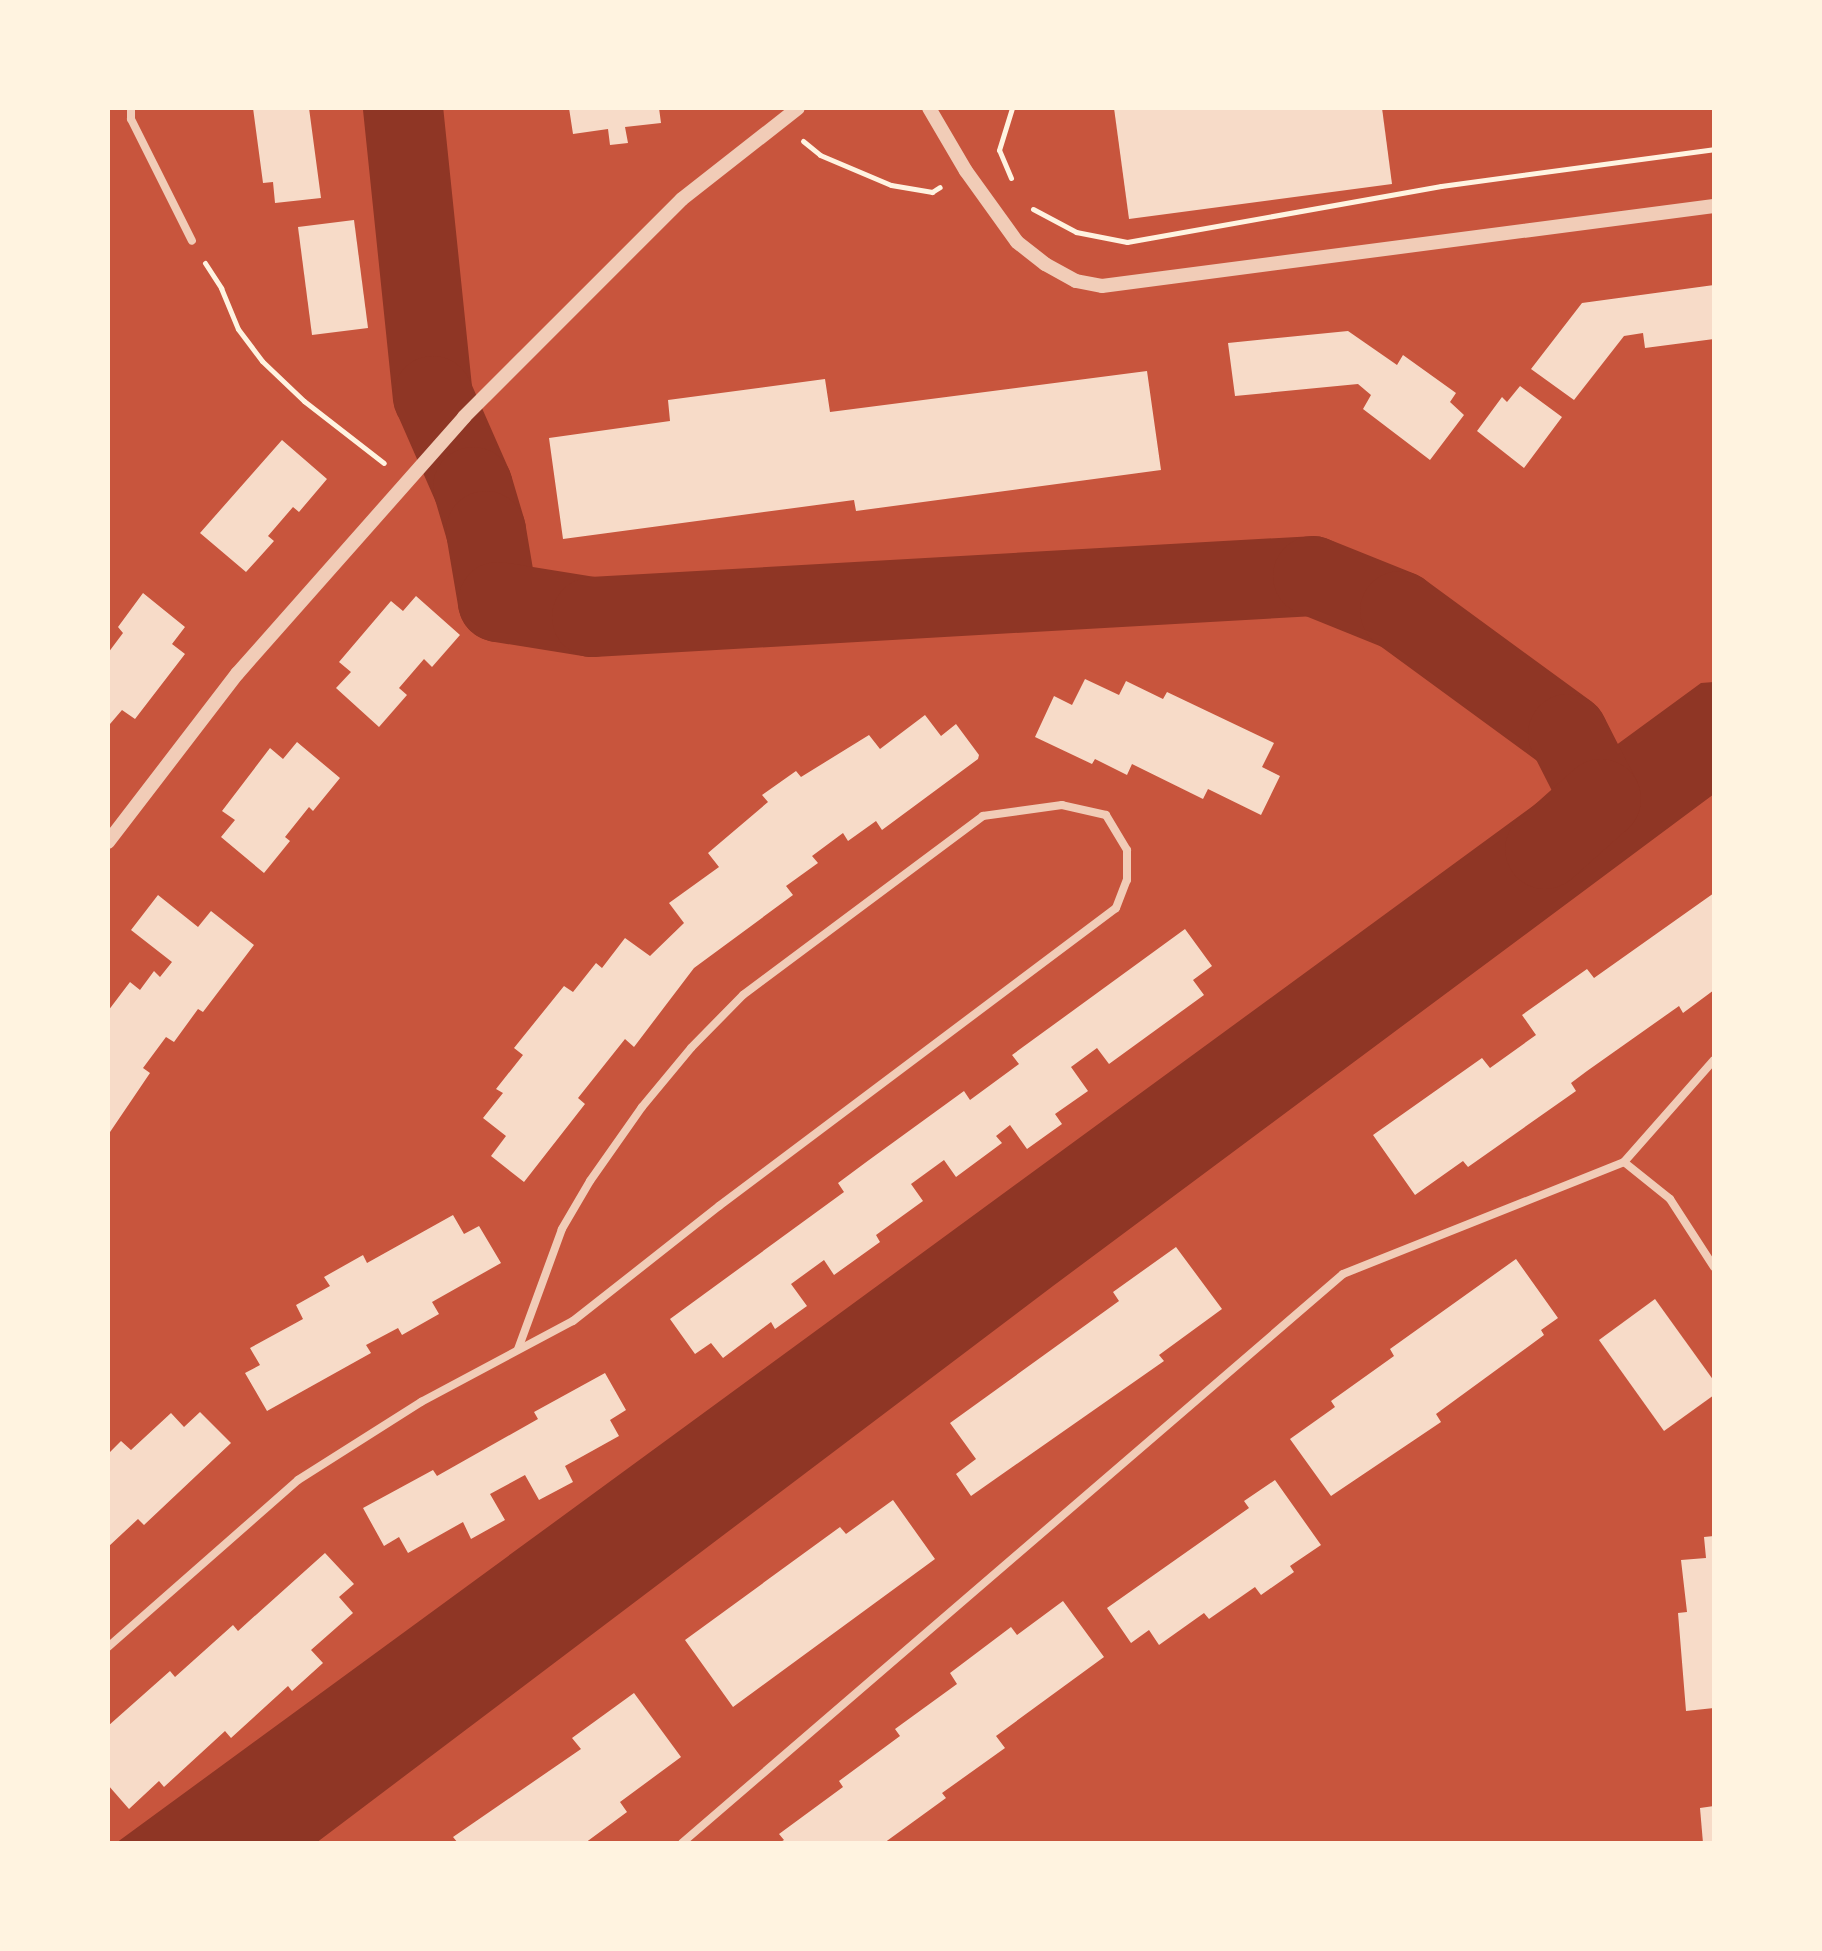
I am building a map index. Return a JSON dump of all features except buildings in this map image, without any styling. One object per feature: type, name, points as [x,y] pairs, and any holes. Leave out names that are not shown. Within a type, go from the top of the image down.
[{"type":"street","points":[[131,108],[131,119],[192,241]]},
{"type":"street","points":[[108,842],[237,674],[464,417],[682,199],[798,108]]},
{"type":"street","points":[[929,108],[966,171],[1017,242],[1045,264],[1076,281],[1102,286],[1714,206]]},
{"type":"street","points":[[108,1647],[298,1480],[421,1402],[573,1321],[719,1206],[1116,908],[1127,880],[1127,850],[1106,815],[1062,805],[983,816],[743,995],[662,1083],[590,1181],[562,1229],[518,1349]]},
{"type":"street","points":[[682,1843],[1343,1274],[1624,1162],[1714,1060]]},
{"type":"street","points":[[1624,1162],[1670,1199],[1714,1267]]},
{"type":"path","points":[[780,122],[820,155],[891,185],[932,192],[999,150],[1012,108]]},
{"type":"path","points":[[1027,202],[1035,212],[1076,232],[1127,242],[1441,186],[1714,149]]},
{"type":"path","points":[[999,150],[1012,180]]},
{"type":"path","points":[[192,241],[221,288],[238,329],[262,361],[304,401],[407,482]]},
{"type":"shaded area","points":[[1714,682],[1714,794],[1053,1286],[316,1843],[116,1843],[1701,683]]},
{"type":"waterway","points":[[403,108],[433,396],[473,487],[486,531],[498,602],[592,617],[1313,576],[1400,611],[1568,734],[1601,799],[1545,849]]}]
